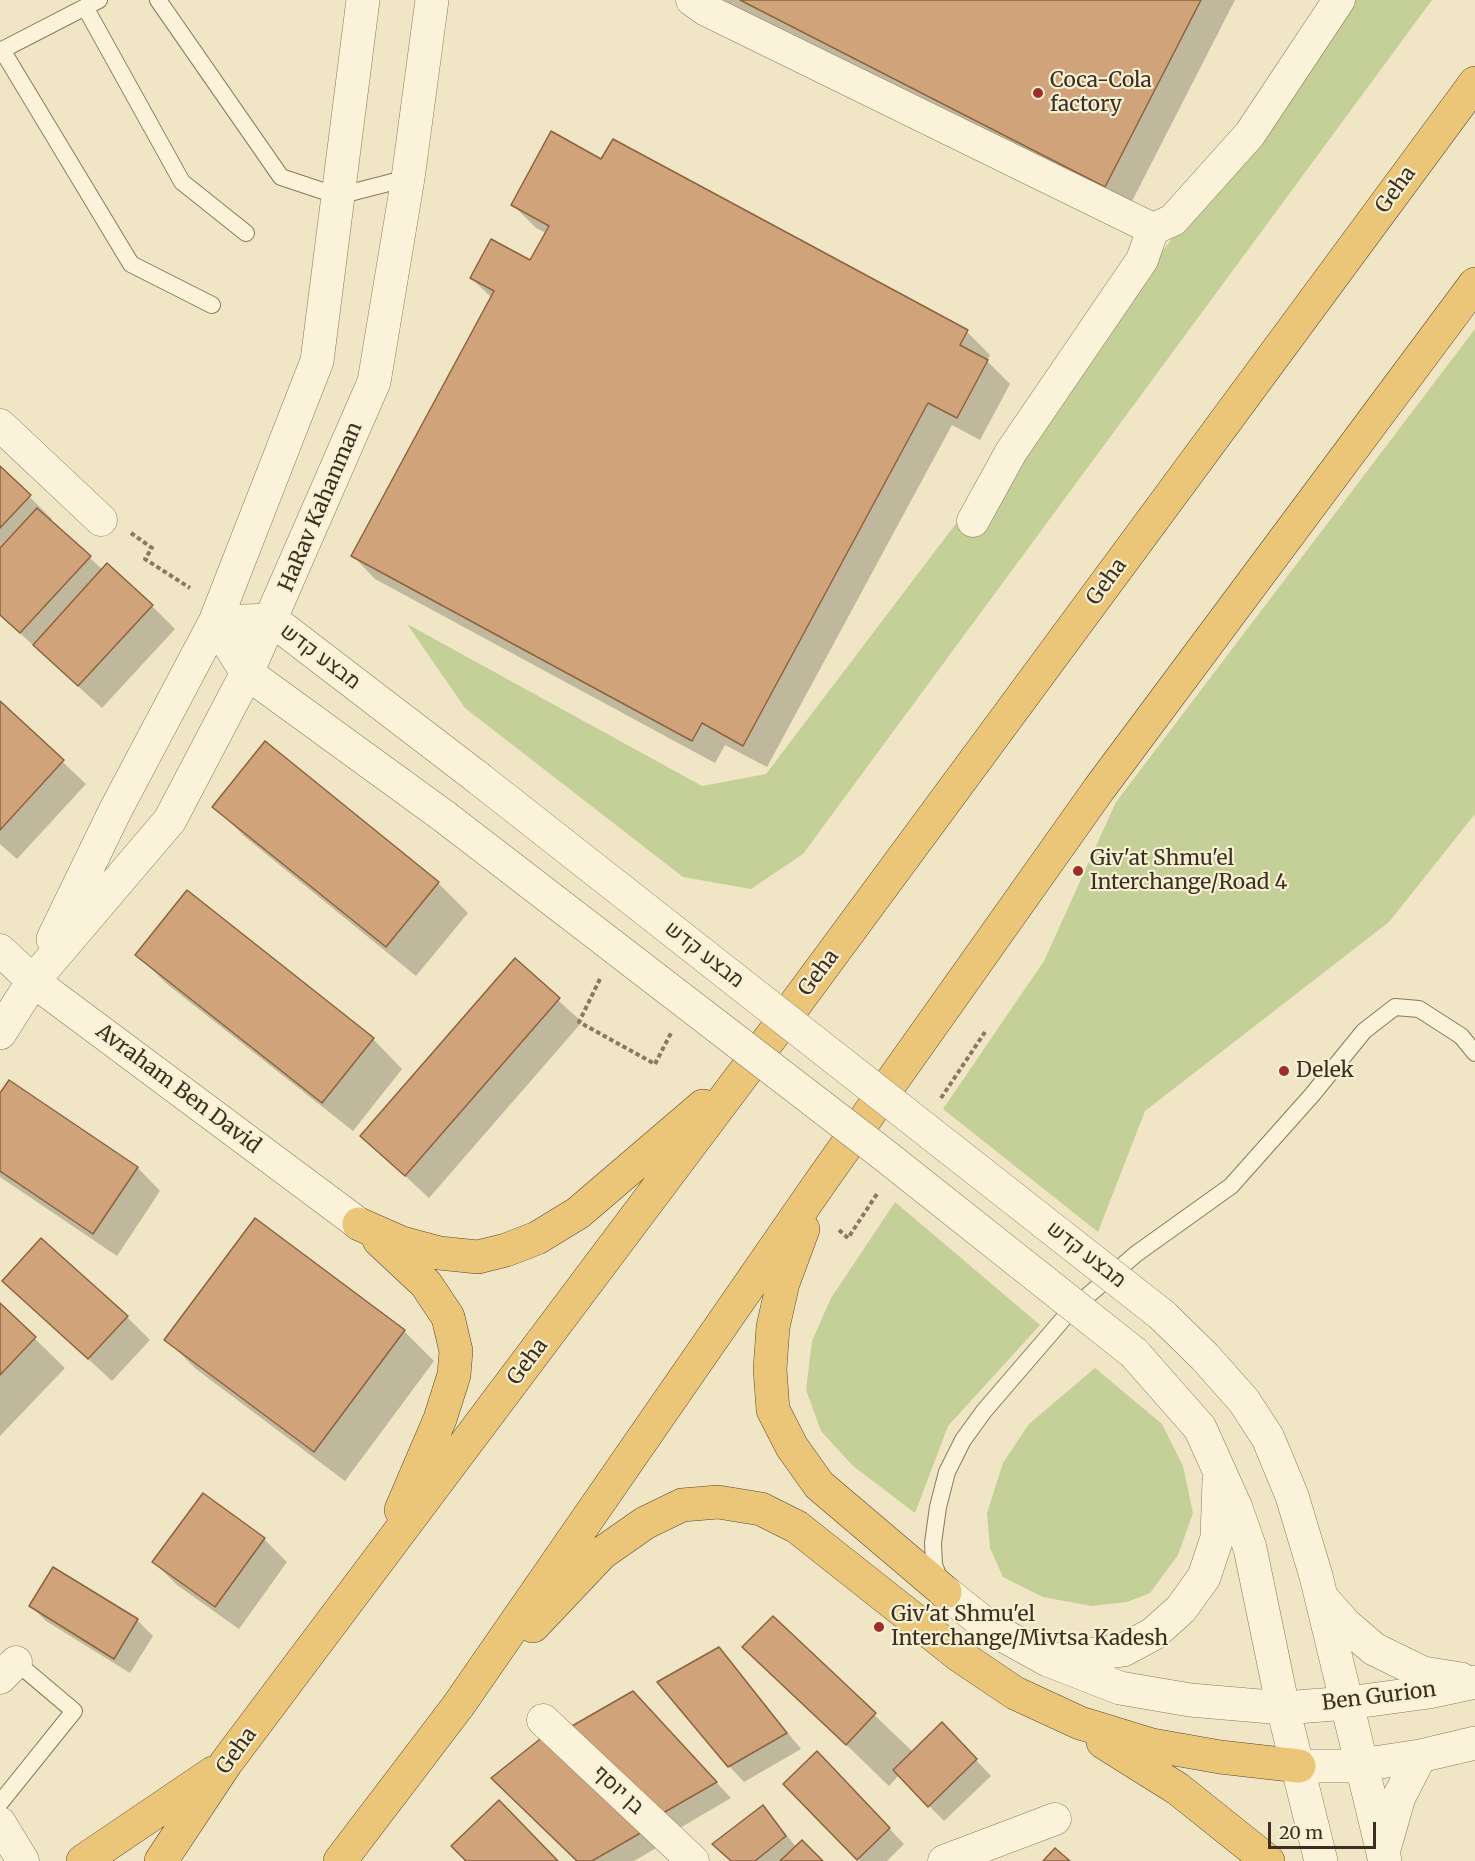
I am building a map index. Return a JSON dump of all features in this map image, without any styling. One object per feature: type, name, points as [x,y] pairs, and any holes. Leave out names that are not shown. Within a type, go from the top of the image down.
[{"type":"highway","name":"Geha","points":[[161,1861],[226,1763],[748,1068],[1475,83]]},
{"type":"highway","points":[[340,1861],[458,1706],[822,1180],[1099,789],[1475,284]]},
{"type":"highway","points":[[359,1224],[402,1243],[439,1253],[478,1257],[537,1238],[578,1213],[748,1068]]},
{"type":"highway","points":[[822,1180],[783,1283],[773,1327],[770,1369],[773,1410],[792,1447],[819,1485],[945,1592]]},
{"type":"highway","points":[[346,1606],[399,1513],[420,1468],[454,1375],[456,1351],[448,1317],[426,1284],[396,1254],[359,1224]]},
{"type":"highway","points":[[458,1706],[602,1553],[645,1523],[682,1505],[718,1502],[761,1509],[797,1527],[960,1656],[1015,1693],[1080,1723],[1152,1745],[1220,1758],[1299,1766]]},
{"type":"highway","points":[[1045,1707],[1178,1789],[1268,1861]]},
{"type":"highway","points":[[83,1861],[226,1763]]},
{"type":"street","name":"HaRav Kahanman","points":[[0,1033],[33,981],[115,811],[217,615],[317,361],[363,0]]},
{"type":"street","name":"HaRav Kahanman","points":[[33,981],[170,820],[247,673],[272,620],[374,382],[408,178],[432,0]]},
{"type":"street","points":[[692,0],[716,15],[1153,229]]},
{"type":"street","points":[[973,521],[1011,452],[1142,261],[1153,229],[1173,220],[1250,134],[1339,0]]},
{"type":"street","points":[[0,425],[101,520]]},
{"type":"street","points":[[217,615],[247,673],[445,817],[883,1154],[1134,1353],[1200,1428],[1217,1461],[1250,1548],[1283,1708],[1322,1861]]},
{"type":"street","name":"מבצע קדש","points":[[217,615],[272,620],[477,777],[1162,1315],[1205,1357],[1244,1401],[1268,1438],[1292,1496],[1364,1764],[1384,1857]]},
{"type":"street","name":"Avraham Ben David","points":[[0,950],[33,981],[359,1224]]},
{"type":"street","points":[[1048,1660],[1124,1650],[1153,1634],[1181,1609],[1204,1578],[1217,1538],[1220,1497],[1217,1461]]},
{"type":"street","name":"Ben Gurion","points":[[945,1592],[990,1628],[1048,1660],[1120,1688],[1190,1701],[1283,1708],[1348,1703],[1429,1692],[1475,1680]]},
{"type":"street","points":[[1318,1593],[1346,1625],[1374,1649],[1423,1673],[1454,1679],[1475,1680]]},
{"type":"street","name":"בן יוסף","points":[[543,1720],[693,1861]]},
{"type":"street","points":[[1299,1766],[1364,1764],[1420,1756],[1475,1743]]},
{"type":"street","points":[[1384,1857],[1399,1797],[1420,1756]]},
{"type":"street","points":[[944,1861],[1055,1819]]},
{"type":"street","points":[[0,1823],[23,1861]]},
{"type":"lane","points":[[158,0],[281,177],[338,196],[408,178]]},
{"type":"lane","points":[[212,305],[131,264],[2,50],[92,4],[182,183],[246,233]]},
{"type":"lane","points":[[945,1592],[934,1565],[933,1543],[938,1507],[947,1472],[963,1440],[984,1411],[1070,1311],[1136,1254],[1231,1186],[1312,1095],[1364,1031],[1395,1007],[1419,1009],[1461,1036],[1475,1053]]},
{"type":"lane","points":[[0,1803],[74,1711],[8,1670]]},
{"type":"path","points":[[101,520],[106,513],[152,548],[145,559],[217,615]]},
{"type":"green space","points":[[1353,0],[1432,0],[803,854],[751,889],[683,877],[465,708],[407,624],[702,786],[766,774]]},
{"type":"green space","points":[[1475,329],[1475,814],[1389,922],[1145,1111],[1098,1232],[943,1109],[1044,961],[1116,802]]},
{"type":"green space","points":[[895,1202],[1040,1325],[948,1426],[915,1513],[853,1466],[821,1431],[806,1390],[812,1341],[831,1298]]},
{"type":"green space","points":[[1095,1368],[1162,1424],[1183,1466],[1193,1513],[1178,1555],[1150,1593],[1127,1602],[1091,1606],[1043,1597],[1003,1577],[990,1548],[987,1513],[1003,1463],[1029,1424]]},
{"type":"building","name":"Coca-Cola factory","points":[[740,0],[1201,0],[1105,187]]},
{"type":"building","points":[[551,131],[601,159],[613,139],[968,330],[960,345],[988,360],[957,418],[928,403],[743,746],[702,723],[692,741],[351,556],[494,291],[470,278],[491,239],[530,260],[549,226],[511,205]]},
{"type":"building","points":[[0,466],[31,495],[0,528]]},
{"type":"building","points":[[37,508],[91,556],[20,633],[0,615],[0,548]]},
{"type":"building","points":[[107,563],[153,605],[78,686],[33,645]]},
{"type":"building","points":[[0,701],[64,760],[0,830]]},
{"type":"building","points":[[265,741],[439,882],[386,947],[212,807]]},
{"type":"building","points":[[187,890],[374,1038],[322,1103],[135,955]]},
{"type":"building","points":[[515,958],[560,998],[405,1176],[360,1136]]},
{"type":"building","points":[[9,1080],[138,1167],[93,1234],[0,1171],[0,1093]]},
{"type":"building","points":[[255,1218],[405,1330],[314,1452],[164,1340]]},
{"type":"building","points":[[41,1238],[128,1316],[88,1359],[2,1281]]},
{"type":"building","points":[[0,1303],[36,1337],[0,1375]]},
{"type":"building","points":[[203,1493],[265,1538],[215,1607],[152,1562]]},
{"type":"building","points":[[53,1567],[138,1619],[114,1659],[29,1606]]},
{"type":"building","points":[[773,1616],[876,1713],[846,1745],[742,1647]]},
{"type":"building","points":[[719,1647],[787,1733],[728,1767],[657,1682]]},
{"type":"building","points":[[633,1691],[717,1782],[656,1817],[572,1726]]},
{"type":"building","points":[[942,1722],[977,1759],[928,1807],[893,1770]]},
{"type":"building","points":[[549,1732],[644,1831],[592,1861],[577,1861],[491,1778]]},
{"type":"building","points":[[817,1751],[890,1828],[857,1860],[783,1784]]},
{"type":"building","points":[[499,1800],[558,1861],[466,1861],[451,1846]]},
{"type":"building","points":[[763,1805],[786,1836],[755,1861],[731,1861],[712,1844]]},
{"type":"building","points":[[802,1840],[823,1861],[780,1861]]},
{"type":"building","points":[[1055,1848],[1070,1861],[1043,1861]]},
{"type":"place","name":"Coca-Cola factory","points":[[1038,93]]},
{"type":"place","name":"Giv'at Shmu'el Interchange/Road 4","points":[[1078,871]]},
{"type":"place","name":"Delek","points":[[1284,1071]]},
{"type":"place","name":"Giv'at Shmu'el Interchange/Mivtsa Kadesh","points":[[879,1627]]}]
